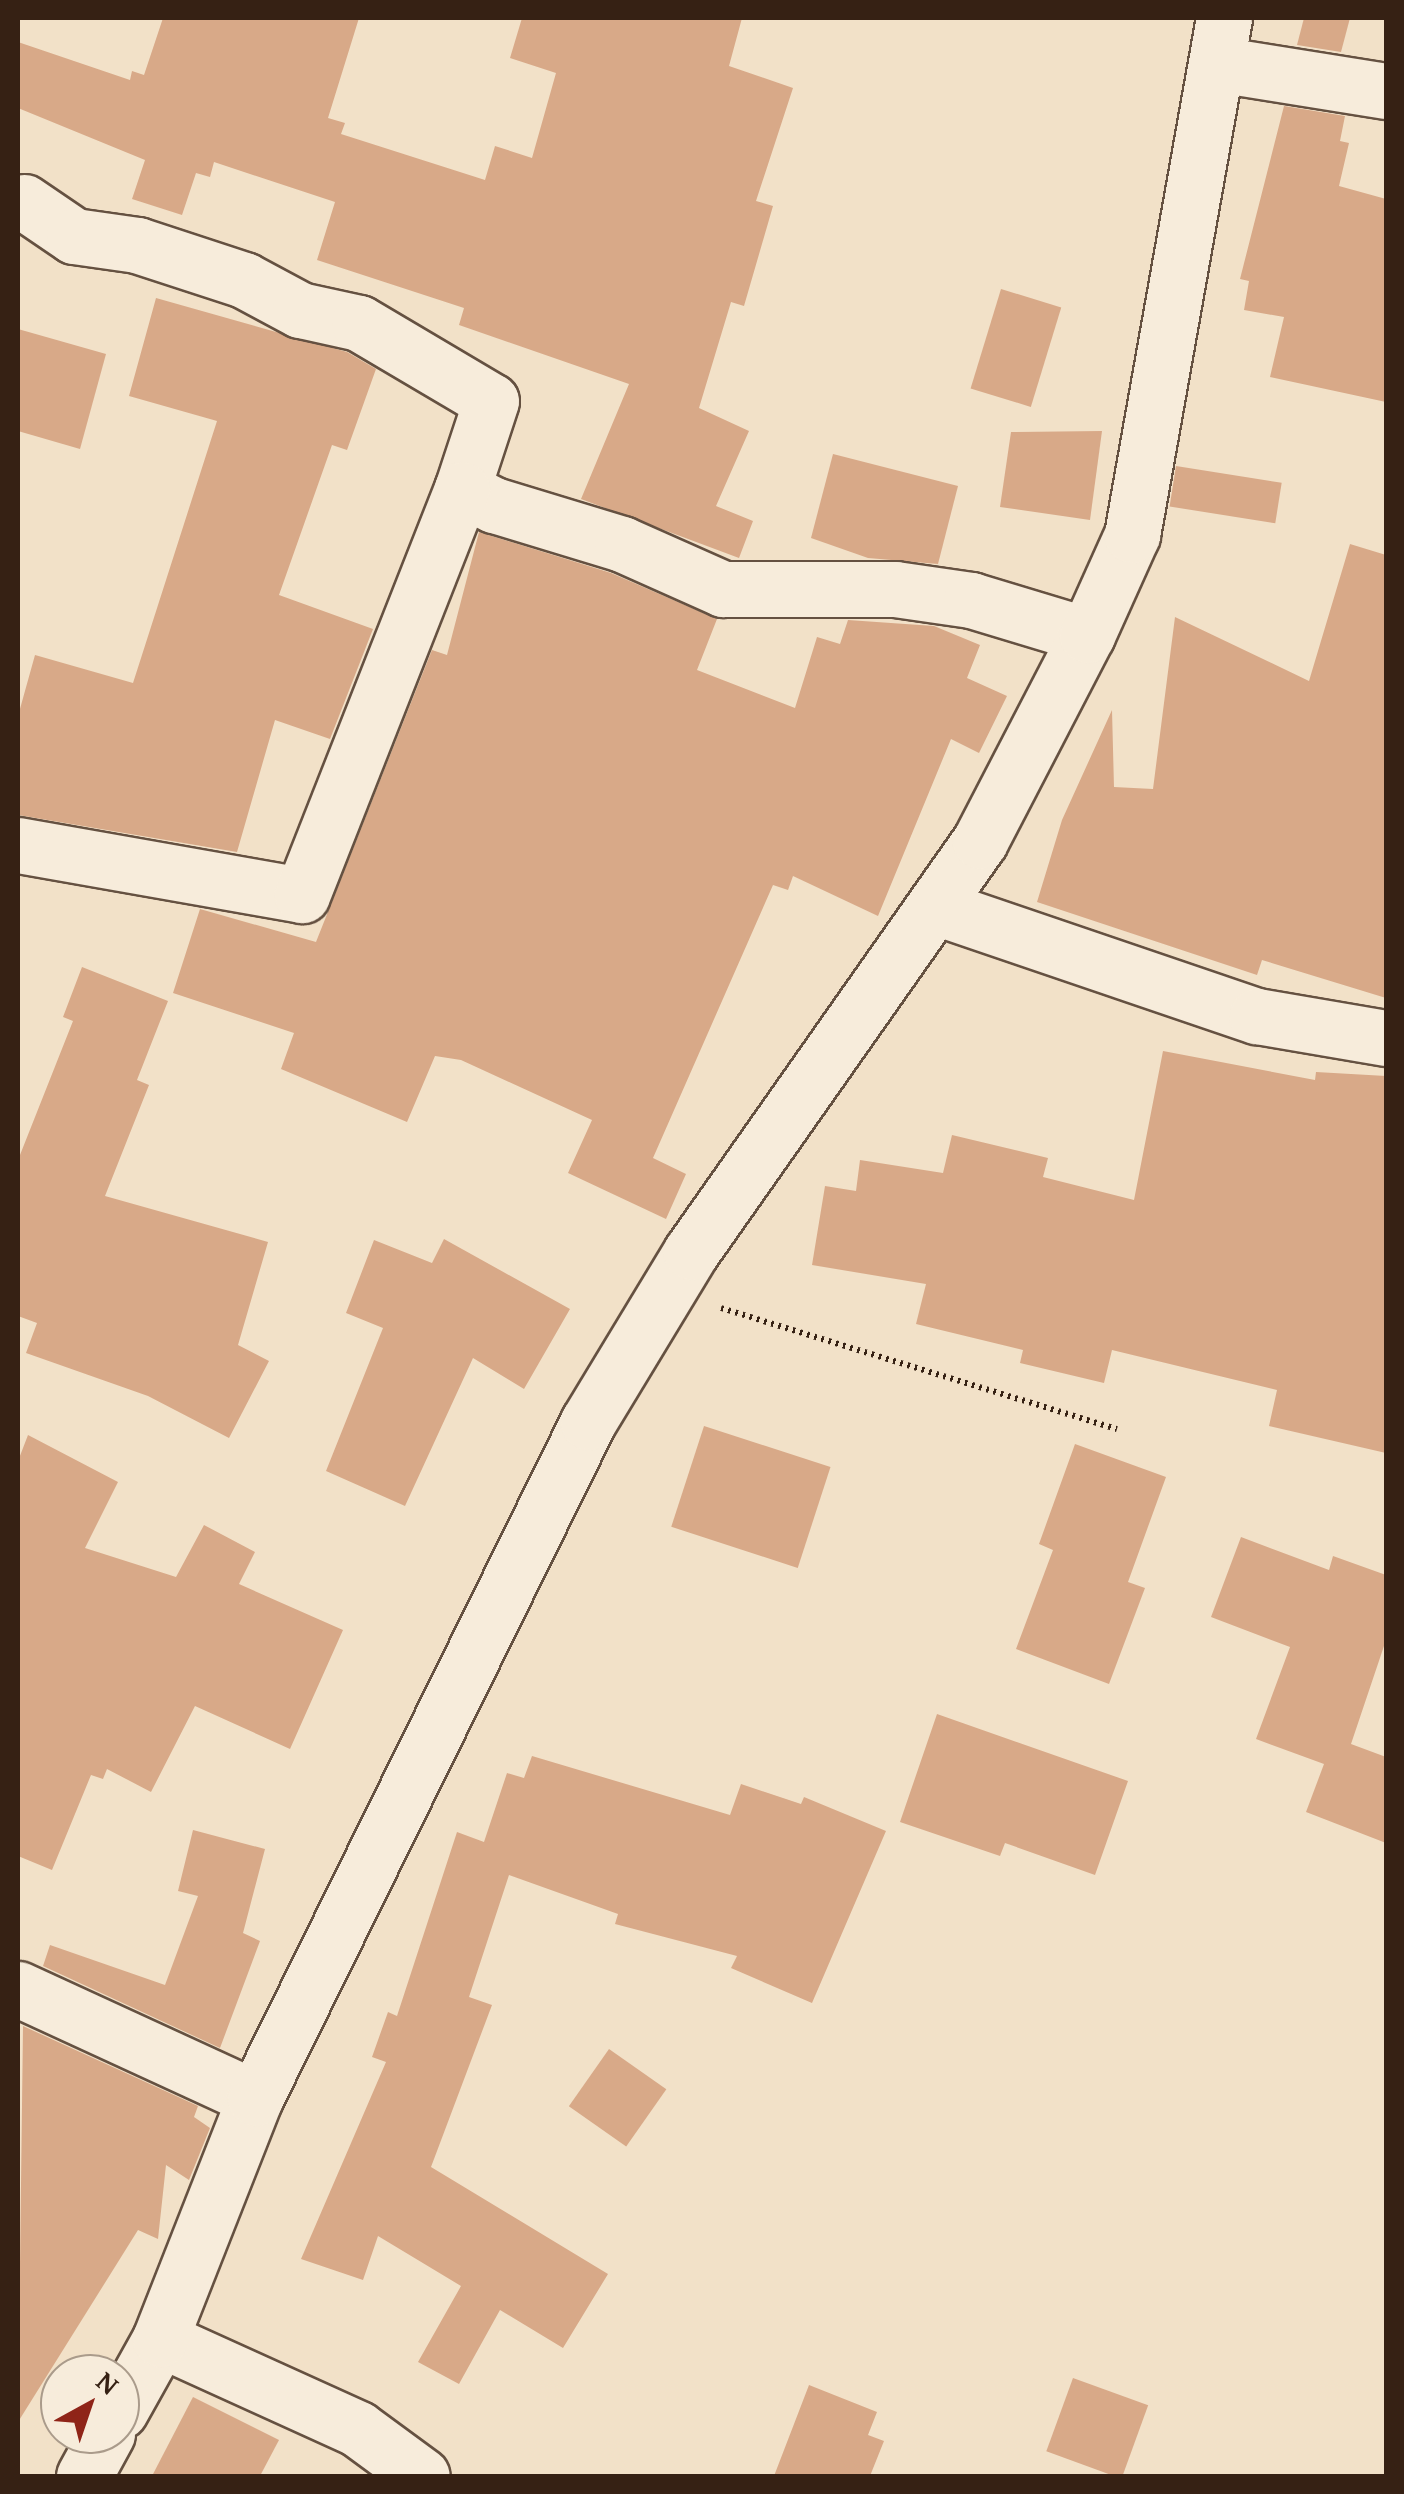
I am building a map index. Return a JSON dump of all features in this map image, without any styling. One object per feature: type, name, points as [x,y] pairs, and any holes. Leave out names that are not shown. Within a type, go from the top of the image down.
[{"type":"street","points":[[140,2374],[160,2338],[254,2098],[588,1422],[668,1290],[980,842],[1087,635],[1132,535],[1221,41],[1386,91]]},
{"type":"street","points":[[18,845],[302,895],[462,489],[491,401],[359,323],[300,310],[244,280],[136,245],[74,236],[24,202]]},
{"type":"street","points":[[462,489],[622,544],[723,589],[895,589],[972,600],[1087,635]]},
{"type":"street","points":[[936,906],[1257,1016],[1386,1038]]},
{"type":"street","points":[[18,1989],[254,2098]]},
{"type":"street","points":[[160,2338],[358,2429],[422,2476]]},
{"type":"street","points":[[84,2476],[96,2454]]},
{"type":"path","points":[[668,1290],[1117,1429]]},
{"type":"building","points":[[163,18],[359,18],[328,118],[345,123],[341,134],[485,180],[495,146],[532,158],[556,73],[510,58],[522,18],[742,18],[729,66],[793,88],[756,201],[773,206],[744,306],[731,302],[699,408],[749,431],[716,506],[753,521],[739,558],[581,499],[629,384],[459,325],[464,308],[317,260],[335,202],[214,162],[210,177],[196,173],[182,215],[132,199],[145,160],[18,108],[18,42],[130,80],[132,71],[144,75]]},
{"type":"building","points":[[1304,18],[1350,18],[1341,52],[1297,45]]},
{"type":"building","points":[[1284,106],[1345,116],[1340,141],[1349,143],[1339,186],[1386,199],[1386,402],[1270,377],[1284,317],[1244,310],[1249,281],[1240,279]]},
{"type":"building","points":[[1001,289],[1061,307],[1031,407],[971,388]]},
{"type":"building","points":[[156,298],[347,352],[376,369],[347,450],[332,445],[279,595],[373,629],[330,739],[275,720],[237,852],[18,815],[18,716],[35,655],[133,683],[217,421],[129,396]]},
{"type":"building","points":[[18,329],[106,354],[80,449],[18,431]]},
{"type":"building","points":[[1102,431],[1090,520],[1000,507],[1011,432]]},
{"type":"building","points":[[833,454],[958,486],[938,564],[868,558],[811,538]]},
{"type":"building","points":[[1176,466],[1282,483],[1275,523],[1170,506]]},
{"type":"building","points":[[479,532],[611,573],[717,619],[697,670],[795,708],[817,637],[840,644],[848,620],[934,626],[980,645],[967,678],[1007,696],[979,753],[951,739],[878,916],[793,876],[788,890],[773,885],[653,1158],[686,1174],[666,1219],[568,1173],[592,1120],[461,1060],[435,1056],[407,1122],[281,1069],[294,1033],[173,993],[200,909],[316,942],[432,650],[447,655]]},
{"type":"building","points":[[1350,544],[1386,555],[1386,998],[1262,960],[1257,975],[1037,902],[1062,820],[1112,710],[1114,787],[1153,789],[1175,617],[1309,681]]},
{"type":"building","points":[[82,967],[168,1001],[137,1080],[149,1085],[105,1196],[268,1242],[238,1345],[269,1361],[229,1438],[148,1396],[26,1353],[37,1323],[18,1316],[18,1160],[73,1021],[63,1017]]},
{"type":"building","points":[[1163,1051],[1315,1080],[1316,1072],[1386,1076],[1386,1453],[1269,1426],[1277,1390],[1112,1350],[1104,1383],[1020,1363],[1023,1350],[916,1324],[926,1284],[812,1265],[825,1186],[856,1191],[860,1160],[943,1173],[952,1135],[1048,1158],[1043,1177],[1134,1200]]},
{"type":"building","points":[[444,1239],[570,1309],[524,1389],[473,1358],[405,1506],[326,1471],[383,1328],[346,1313],[374,1240],[432,1263]]},
{"type":"building","points":[[704,1426],[830,1467],[798,1568],[671,1527]]},
{"type":"building","points":[[28,1435],[118,1482],[85,1548],[176,1577],[204,1525],[255,1552],[239,1584],[343,1630],[290,1749],[195,1706],[151,1792],[107,1769],[103,1779],[91,1775],[52,1870],[18,1856],[18,1461]]},
{"type":"building","points":[[1075,1444],[1166,1477],[1128,1582],[1145,1588],[1109,1684],[1016,1649],[1053,1550],[1039,1544]]},
{"type":"building","points":[[1241,1537],[1329,1570],[1333,1556],[1386,1575],[1386,1640],[1351,1744],[1386,1757],[1386,1843],[1306,1812],[1324,1764],[1256,1739],[1290,1647],[1211,1617]]},
{"type":"building","points":[[937,1714],[1128,1781],[1095,1875],[1005,1843],[1000,1856],[900,1822]]},
{"type":"building","points":[[532,1756],[730,1815],[741,1784],[801,1804],[804,1797],[886,1831],[812,2003],[731,1968],[737,1956],[615,1924],[618,1914],[509,1875],[469,1997],[492,2005],[431,2167],[608,2274],[563,2348],[500,2310],[459,2384],[418,2362],[461,2286],[378,2236],[363,2280],[301,2259],[386,2062],[372,2057],[388,2012],[397,2016],[457,1832],[484,1842],[507,1773],[524,1778]]},
{"type":"building","points":[[193,1830],[265,1849],[243,1933],[260,1941],[220,2048],[43,1966],[50,1945],[165,1985],[198,1896],[178,1891]]},
{"type":"building","points":[[23,2026],[198,2106],[194,2117],[210,2128],[189,2180],[166,2165],[158,2239],[138,2230],[60,2354],[40,2354],[40,2387],[18,2422]]},
{"type":"building","points":[[609,2049],[666,2089],[626,2146],[569,2106]]},
{"type":"building","points":[[1073,2378],[1148,2405],[1122,2476],[1046,2451]]},
{"type":"building","points":[[809,2385],[877,2412],[868,2435],[884,2441],[870,2476],[774,2476]]},
{"type":"building","points":[[193,2397],[279,2440],[260,2476],[152,2476]]}]
